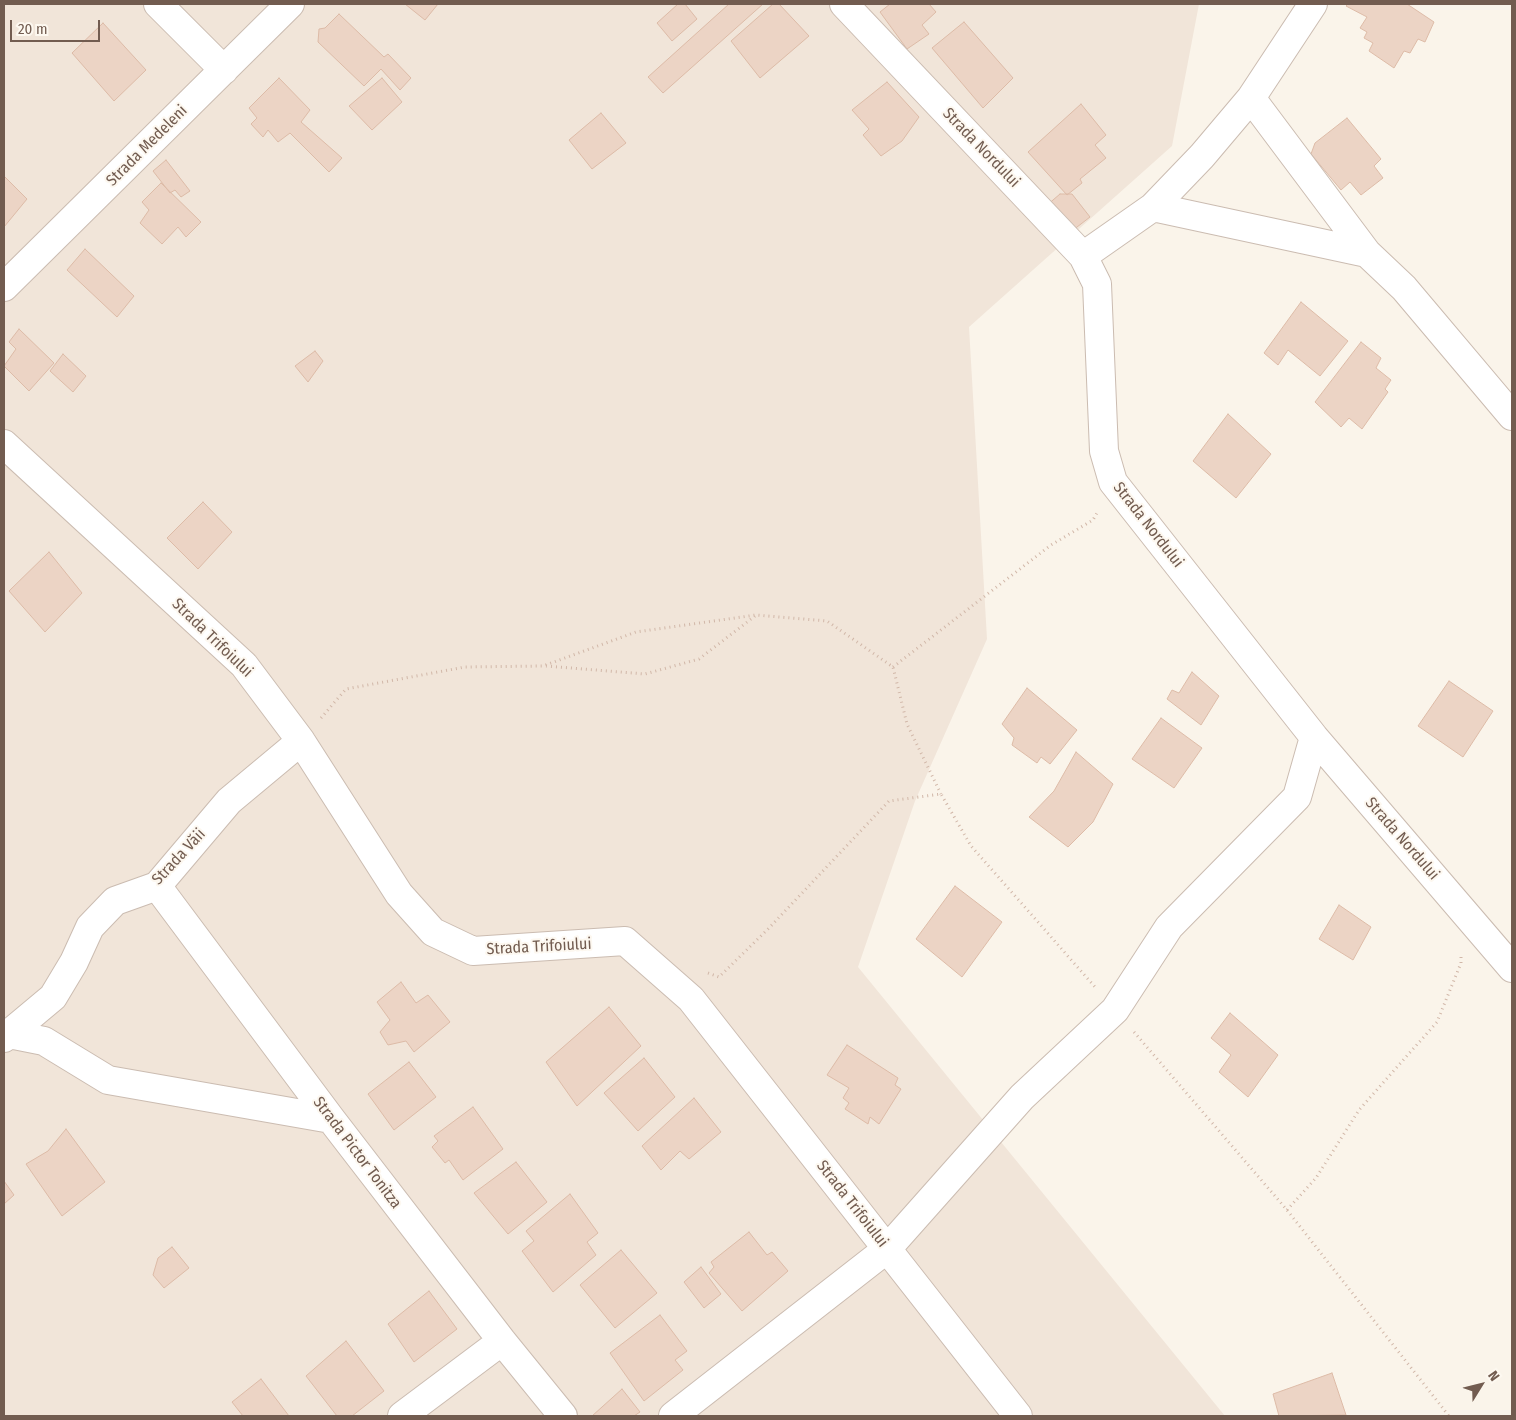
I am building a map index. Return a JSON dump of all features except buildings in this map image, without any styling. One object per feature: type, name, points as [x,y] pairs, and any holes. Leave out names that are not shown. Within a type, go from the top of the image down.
[{"type":"street","points":[[158,4],[224,70]]},
{"type":"street","name":"Strada Medeleni","points":[[4,287],[290,4]]},
{"type":"street","name":"Strada Nordului","points":[[844,4],[1083,256],[1097,284],[1104,451],[1113,482],[1314,737],[1512,968]]},
{"type":"street","points":[[1083,256],[1153,207],[1251,98],[1313,4]]},
{"type":"street","points":[[1251,98],[1367,253],[1404,288],[1512,416]]},
{"type":"street","points":[[1153,207],[1367,253]]},
{"type":"street","name":"Strada Trifoiului","points":[[4,444],[244,665],[300,741],[399,894],[434,932],[473,950],[626,941],[691,999],[1018,1416]]},
{"type":"street","points":[[673,1416],[887,1250],[1022,1097],[1115,1010],[1169,926],[1297,797],[1314,737]]},
{"type":"street","name":"Strada Văii","points":[[7,1036],[53,997],[74,962],[90,927],[102,914],[115,901],[157,886],[229,801],[300,741]]},
{"type":"street","name":"Strada Pictor Tonitza","points":[[157,886],[331,1120],[502,1341],[563,1416]]},
{"type":"street","points":[[7,1036],[44,1041],[108,1080],[331,1120]]},
{"type":"street","points":[[402,1416],[502,1341]]},
{"type":"path","points":[[893,667],[1051,545],[1093,520],[1113,482]]},
{"type":"path","points":[[300,741],[346,688],[465,667],[543,666],[645,674],[699,659],[756,615]]},
{"type":"path","points":[[543,666],[636,632],[756,615],[827,621],[893,667],[907,724],[941,794],[972,846],[1287,1210],[1449,1416]]},
{"type":"path","points":[[700,970],[719,977],[770,928],[888,801],[941,794]]},
{"type":"path","points":[[1287,1210],[1316,1178],[1358,1110],[1437,1022],[1461,964],[1461,908]]},
{"type":"shaded area","points":[[4,4],[1199,4],[1172,146],[969,327],[987,639],[915,801],[858,967],[1225,1416],[4,1416]]}]
